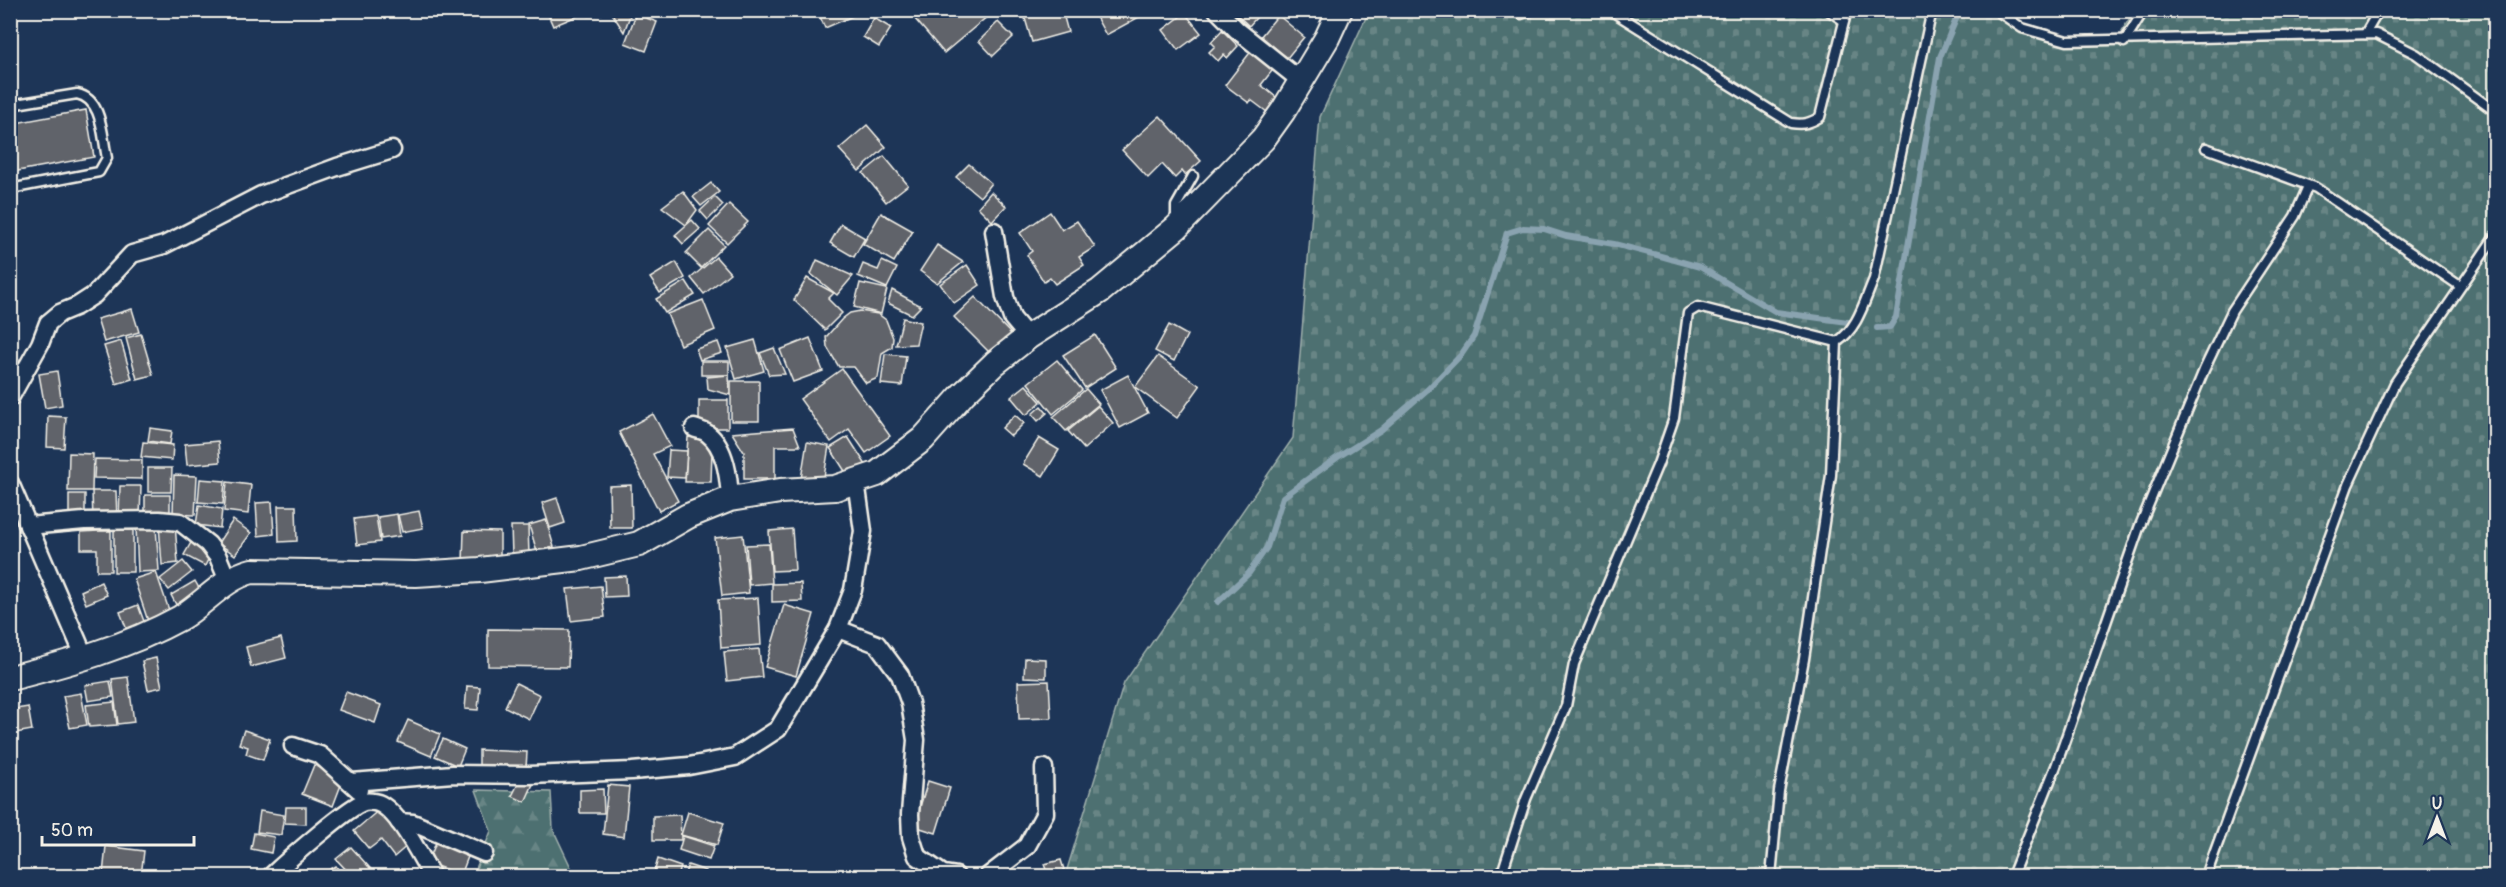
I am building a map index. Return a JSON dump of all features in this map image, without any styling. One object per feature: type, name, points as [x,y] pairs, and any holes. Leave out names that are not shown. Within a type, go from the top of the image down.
[{"type":"main road","points":[[10,678],[85,658],[180,617],[204,602],[237,574],[252,571],[416,574],[480,570],[581,558],[639,544],[688,516],[730,499],[780,491],[835,488],[877,474],[923,440],[963,393],[995,363],[1028,337],[1100,291],[1176,228],[1263,139],[1301,81],[1340,10]]},
{"type":"street","points":[[1217,10],[1237,30],[1301,81]]},
{"type":"street","points":[[10,398],[40,344],[48,323],[60,313],[94,295],[132,254],[164,245],[261,195],[392,150]]},
{"type":"street","points":[[994,231],[1005,297],[1012,318],[1028,337]]},
{"type":"street","points":[[694,428],[708,434],[718,447],[726,465],[730,499]]},
{"type":"street","points":[[352,782],[453,774],[530,775],[632,771],[689,766],[735,757],[778,729],[838,629],[853,590],[863,531],[856,481]]},
{"type":"street","points":[[10,483],[85,658]]},
{"type":"street","points":[[28,526],[76,521],[180,522],[208,544],[218,557],[228,581]]},
{"type":"street","points":[[838,629],[877,644],[900,675],[910,703],[916,740],[910,837],[917,855],[943,874],[956,876]]},
{"type":"street","points":[[293,746],[320,755],[358,788],[364,802]]},
{"type":"street","points":[[988,876],[1027,846],[1045,813],[1044,768]]},
{"type":"street","points":[[271,876],[348,811],[364,802],[376,802],[399,822],[432,876]]},
{"type":"street","points":[[399,822],[413,823],[484,854]]},
{"type":"lane","points":[[1513,10],[1521,14],[1533,10]]},
{"type":"lane","points":[[1610,10],[1791,123],[1801,125],[1820,117],[1847,10]]},
{"type":"lane","points":[[1828,10],[1844,21]]},
{"type":"lane","points":[[1500,876],[1526,798],[1566,706],[1574,664],[1658,464],[1674,418],[1688,313],[1698,307],[1837,342],[1847,335],[1857,321],[1874,279],[1932,10]]},
{"type":"lane","points":[[1996,10],[2022,28],[2067,41],[2124,42],[2376,34],[2416,54],[2496,112]]},
{"type":"lane","points":[[2124,42],[2144,10]]},
{"type":"lane","points":[[2365,34],[2379,10]]},
{"type":"lane","points":[[10,105],[76,94],[87,96],[95,105],[107,158],[99,172],[10,189]]},
{"type":"lane","points":[[2206,148],[2316,188],[2460,286]]},
{"type":"lane","points":[[1176,228],[1176,206],[1193,176]]},
{"type":"lane","points":[[2012,876],[2056,766],[2139,528],[2204,370],[2232,311],[2295,216],[2308,186]]},
{"type":"lane","points":[[2206,876],[2348,485],[2395,383],[2496,235]]},
{"type":"lane","points":[[1771,876],[1779,791],[1804,659],[1831,475],[1837,342]]},
{"type":"green space","points":[[2003,10],[2029,29],[2064,37],[2123,38],[2122,31],[2134,11],[2495,11],[2495,876],[1065,876],[1124,683],[1293,438],[1320,117],[1369,11]]},
{"type":"green space","points":[[476,790],[551,792],[553,829],[575,876],[473,876],[491,831]]},
{"type":"building","points":[[546,10],[575,10],[577,16],[553,26]]},
{"type":"building","points":[[588,10],[610,10],[610,12],[589,16]]},
{"type":"building","points":[[615,10],[632,10],[624,32],[613,15]]},
{"type":"building","points":[[817,10],[853,10],[855,15],[825,28]]},
{"type":"building","points":[[926,10],[986,10],[989,15],[944,53],[915,19]]},
{"type":"building","points":[[1042,10],[1062,10],[1068,32],[1032,42],[1024,15]]},
{"type":"building","points":[[1104,10],[1138,10],[1141,16],[1106,35],[1095,15]]},
{"type":"building","points":[[1232,10],[1263,10],[1249,26]]},
{"type":"building","points":[[1185,13],[1201,33],[1178,50],[1163,30]]},
{"type":"building","points":[[636,14],[657,22],[646,51],[625,43]]},
{"type":"building","points":[[1278,15],[1304,37],[1287,58],[1261,36]]},
{"type":"building","points":[[874,18],[891,28],[879,47],[863,37]]},
{"type":"building","points":[[998,22],[1013,37],[993,56],[979,41]]},
{"type":"building","points":[[1222,30],[1238,46],[1227,58],[1224,54],[1218,61],[1209,52],[1215,46],[1211,42]]},
{"type":"building","points":[[1252,50],[1275,67],[1261,85],[1277,98],[1267,112],[1251,100],[1249,103],[1225,85]]},
{"type":"building","points":[[86,110],[94,157],[12,172],[10,124]]},
{"type":"building","points":[[1160,116],[1201,161],[1185,175],[1182,171],[1175,178],[1162,164],[1148,178],[1122,150]]},
{"type":"building","points":[[867,125],[886,147],[859,171],[839,149]]},
{"type":"building","points":[[884,156],[908,185],[886,202],[863,173]]},
{"type":"building","points":[[969,164],[991,183],[980,197],[956,177]]},
{"type":"building","points":[[711,183],[719,192],[701,206],[693,197]]},
{"type":"building","points":[[683,191],[697,210],[686,225],[662,207]]},
{"type":"building","points":[[991,192],[1006,206],[992,221],[978,207]]},
{"type":"building","points":[[715,197],[723,205],[708,220],[700,211]]},
{"type":"building","points":[[729,204],[748,222],[727,243],[709,226]]},
{"type":"building","points":[[1050,212],[1062,230],[1077,221],[1095,247],[1079,257],[1084,265],[1055,284],[1050,278],[1044,282],[1027,255],[1032,251],[1020,233]]},
{"type":"building","points":[[881,213],[913,231],[894,262],[863,244]]},
{"type":"building","points":[[692,220],[700,229],[683,244],[675,235]]},
{"type":"building","points":[[841,224],[865,238],[854,257],[830,243]]},
{"type":"building","points":[[709,230],[724,245],[701,268],[686,253]]},
{"type":"building","points":[[937,245],[963,262],[937,283],[920,271]]},
{"type":"building","points":[[716,257],[730,273],[704,294],[691,278]]},
{"type":"building","points":[[817,260],[853,276],[837,295],[811,274]]},
{"type":"building","points":[[882,261],[897,268],[887,288],[858,276],[863,264],[878,270]]},
{"type":"building","points":[[676,262],[685,278],[660,293],[650,278]]},
{"type":"building","points":[[967,265],[980,285],[954,303],[940,284]]},
{"type":"building","points":[[807,278],[834,293],[828,299],[842,313],[825,330],[794,300]]},
{"type":"building","points":[[686,281],[695,295],[665,313],[656,299]]},
{"type":"building","points":[[860,283],[887,289],[881,314],[854,307]]},
{"type":"building","points":[[892,290],[921,306],[912,315],[888,303]]},
{"type":"building","points":[[975,297],[1012,335],[992,355],[954,317]]},
{"type":"building","points":[[703,300],[715,330],[680,345],[667,314]]},
{"type":"building","points":[[132,309],[139,332],[104,342],[97,319]]},
{"type":"building","points":[[860,311],[878,314],[886,320],[893,338],[892,347],[882,353],[878,378],[866,383],[854,367],[839,367],[827,347],[826,337],[842,319],[850,313]]},
{"type":"building","points":[[903,318],[921,322],[916,344],[896,345]]},
{"type":"building","points":[[1169,325],[1187,335],[1174,361],[1155,351]]},
{"type":"building","points":[[141,334],[153,375],[137,379],[126,338]]},
{"type":"building","points":[[1095,335],[1116,368],[1085,388],[1063,355]]},
{"type":"building","points":[[810,338],[823,371],[793,382],[780,350]]},
{"type":"building","points":[[755,340],[764,371],[736,379],[727,348]]},
{"type":"building","points":[[121,341],[132,379],[116,384],[104,346]]},
{"type":"building","points":[[718,342],[722,353],[700,360],[696,349]]},
{"type":"building","points":[[774,348],[785,374],[769,375],[760,353]]},
{"type":"building","points":[[885,354],[906,356],[902,386],[881,384]]},
{"type":"building","points":[[1158,356],[1200,386],[1177,418],[1135,387]]},
{"type":"building","points":[[1057,360],[1082,390],[1053,414],[1028,383]]},
{"type":"building","points":[[701,361],[729,361],[729,375],[701,375]]},
{"type":"building","points":[[842,369],[890,436],[866,453],[849,429],[831,442],[800,399]]},
{"type":"building","points":[[57,371],[62,405],[45,408],[39,374]]},
{"type":"building","points":[[729,375],[730,395],[708,389],[707,377]]},
{"type":"building","points":[[1128,375],[1148,413],[1120,428],[1100,390]]},
{"type":"building","points":[[731,381],[759,381],[759,421],[731,421]]},
{"type":"building","points":[[1026,385],[1041,402],[1026,415],[1011,397]]},
{"type":"building","points":[[1086,389],[1099,404],[1066,431],[1053,417]]},
{"type":"building","points":[[699,400],[728,400],[728,428],[699,428]]},
{"type":"building","points":[[1041,406],[1047,413],[1038,421],[1032,414]]},
{"type":"building","points":[[1098,406],[1113,423],[1084,449],[1068,431]]},
{"type":"building","points":[[653,414],[670,446],[653,454],[678,501],[659,511],[619,432]]},
{"type":"building","points":[[1015,415],[1024,423],[1011,436],[1002,428]]},
{"type":"building","points":[[48,416],[66,417],[64,448],[47,447]]},
{"type":"building","points":[[150,428],[172,431],[170,444],[148,441]]},
{"type":"building","points":[[793,428],[800,446],[775,446],[775,479],[744,479],[744,452],[732,433]]},
{"type":"building","points":[[688,437],[701,438],[712,449],[711,482],[685,482]]},
{"type":"building","points":[[848,437],[868,468],[850,479],[830,448]]},
{"type":"building","points":[[1039,438],[1059,450],[1043,476],[1023,464]]},
{"type":"building","points":[[218,441],[220,462],[187,465],[185,444]]},
{"type":"building","points":[[143,442],[173,445],[172,460],[141,457]]},
{"type":"building","points":[[807,442],[829,446],[823,483],[801,479]]},
{"type":"building","points":[[669,450],[687,451],[685,478],[667,477]]},
{"type":"building","points":[[69,453],[93,454],[92,491],[68,491]]},
{"type":"building","points":[[95,459],[142,460],[142,479],[94,478]]},
{"type":"building","points":[[148,468],[172,468],[171,492],[148,492]]},
{"type":"building","points":[[174,475],[197,476],[195,515],[173,514]]},
{"type":"building","points":[[200,479],[225,481],[223,504],[198,502]]},
{"type":"building","points":[[227,482],[251,485],[248,514],[224,511]]},
{"type":"building","points":[[631,485],[632,528],[610,528],[609,486]]},
{"type":"building","points":[[120,486],[141,486],[140,518],[119,517]]},
{"type":"building","points":[[92,491],[116,491],[117,519],[93,520]]},
{"type":"building","points":[[69,494],[85,494],[85,517],[69,517]]},
{"type":"building","points":[[145,495],[170,495],[170,517],[145,517]]},
{"type":"building","points":[[557,498],[565,523],[550,528],[542,503]]},
{"type":"building","points":[[272,502],[274,534],[258,536],[256,503]]},
{"type":"building","points":[[199,505],[222,509],[220,528],[196,525]]},
{"type":"building","points":[[278,506],[296,506],[297,541],[279,542]]},
{"type":"building","points":[[419,511],[423,528],[402,532],[398,515]]},
{"type":"building","points":[[397,514],[400,536],[381,539],[378,517]]},
{"type":"building","points":[[376,516],[380,542],[357,545],[354,519]]},
{"type":"building","points":[[233,520],[251,533],[235,555],[218,543]]},
{"type":"building","points":[[546,520],[554,547],[537,552],[529,525]]},
{"type":"building","points":[[175,524],[178,563],[162,565],[159,525]]},
{"type":"building","points":[[511,526],[528,526],[529,555],[512,555]]},
{"type":"building","points":[[156,527],[159,571],[138,572],[136,528]]},
{"type":"building","points":[[792,529],[795,570],[772,571],[769,531]]},
{"type":"building","points":[[114,530],[133,530],[133,572],[114,572]]},
{"type":"building","points":[[111,531],[111,571],[97,571],[97,549],[81,549],[81,532]]},
{"type":"building","points":[[464,531],[500,532],[500,563],[463,562]]},
{"type":"building","points":[[743,535],[749,593],[722,596],[715,538]]},
{"type":"building","points":[[192,541],[212,551],[205,566],[184,555]]},
{"type":"building","points":[[769,544],[772,583],[749,585],[746,545]]},
{"type":"building","points":[[183,561],[192,572],[169,590],[160,579]]},
{"type":"building","points":[[156,572],[171,616],[149,624],[134,579]]},
{"type":"building","points":[[626,576],[627,596],[605,597],[604,577]]},
{"type":"building","points":[[195,581],[205,599],[180,612],[171,595]]},
{"type":"building","points":[[101,582],[107,595],[86,604],[81,591]]},
{"type":"building","points":[[801,583],[802,601],[772,602],[772,584]]},
{"type":"building","points":[[601,586],[605,617],[571,621],[567,589]]},
{"type":"building","points":[[758,598],[761,645],[721,648],[718,600]]},
{"type":"building","points":[[138,605],[145,624],[127,630],[120,612]]},
{"type":"building","points":[[784,605],[814,614],[796,676],[765,667]]},
{"type":"building","points":[[488,629],[569,630],[568,667],[488,666]]},
{"type":"building","points":[[281,638],[286,658],[251,667],[246,647]]},
{"type":"building","points":[[759,649],[762,677],[727,681],[724,652]]},
{"type":"building","points":[[156,658],[162,687],[148,690],[142,661]]},
{"type":"building","points":[[1025,658],[1046,659],[1046,678],[1024,677]]},
{"type":"building","points":[[128,677],[134,722],[118,724],[112,679]]},
{"type":"building","points":[[110,681],[113,697],[88,701],[85,685]]},
{"type":"building","points":[[1049,681],[1051,718],[1019,719],[1018,682]]},
{"type":"building","points":[[516,683],[540,695],[529,719],[505,707]]},
{"type":"building","points":[[467,686],[480,687],[478,710],[465,709]]},
{"type":"building","points":[[346,692],[381,705],[375,723],[339,710]]},
{"type":"building","points":[[81,693],[87,725],[70,728],[63,696]]},
{"type":"building","points":[[114,702],[117,725],[89,727],[86,705]]},
{"type":"building","points":[[28,707],[32,730],[10,734],[10,710]]},
{"type":"building","points":[[408,720],[440,734],[431,756],[398,742]]},
{"type":"building","points":[[244,730],[270,739],[263,760],[246,754],[248,747],[239,744]]},
{"type":"building","points":[[443,739],[465,749],[458,766],[435,756]]},
{"type":"building","points":[[479,750],[527,752],[526,768],[479,766]]},
{"type":"building","points":[[314,765],[344,777],[333,806],[302,794]]},
{"type":"building","points":[[521,778],[533,784],[525,802],[512,796]]},
{"type":"building","points":[[928,781],[950,788],[936,833],[914,826]]},
{"type":"building","points":[[608,785],[629,787],[624,837],[603,834]]},
{"type":"building","points":[[603,789],[604,813],[580,813],[580,790]]},
{"type":"building","points":[[286,807],[306,807],[306,824],[285,823]]},
{"type":"building","points":[[380,809],[408,845],[394,857],[381,840],[369,849],[354,831]]},
{"type":"building","points":[[260,811],[284,815],[281,835],[257,832]]},
{"type":"building","points":[[688,812],[724,823],[717,845],[681,835]]},
{"type":"building","points":[[680,815],[681,840],[653,840],[653,816]]},
{"type":"building","points":[[254,833],[274,837],[271,853],[251,849]]},
{"type":"building","points":[[683,836],[714,846],[709,860],[679,850]]},
{"type":"building","points":[[438,837],[471,849],[461,875],[428,863]]},
{"type":"building","points":[[106,846],[144,851],[141,876],[103,874]]},
{"type":"building","points":[[351,847],[377,876],[352,876],[336,859]]},
{"type":"building","points":[[658,859],[681,867],[678,876],[653,876]]},
{"type":"building","points":[[1061,860],[1065,873],[1048,876],[1044,864]]},
{"type":"building","points":[[688,865],[706,871],[704,876],[684,876]]},
{"type":"building","points":[[336,866],[342,876],[318,876]]},
{"type":"building","points":[[69,871],[110,876],[68,876]]},
{"type":"waterway","points":[[1877,328],[1890,327],[1896,317],[1940,57],[1960,10]]},
{"type":"waterway","points":[[1218,602],[1249,573],[1267,547],[1283,497],[1338,457],[1381,430],[1428,389],[1461,355],[1474,336],[1507,233],[1523,228],[1544,229],[1566,236],[1614,244],[1657,255],[1700,267],[1776,312],[1855,323]]}]
